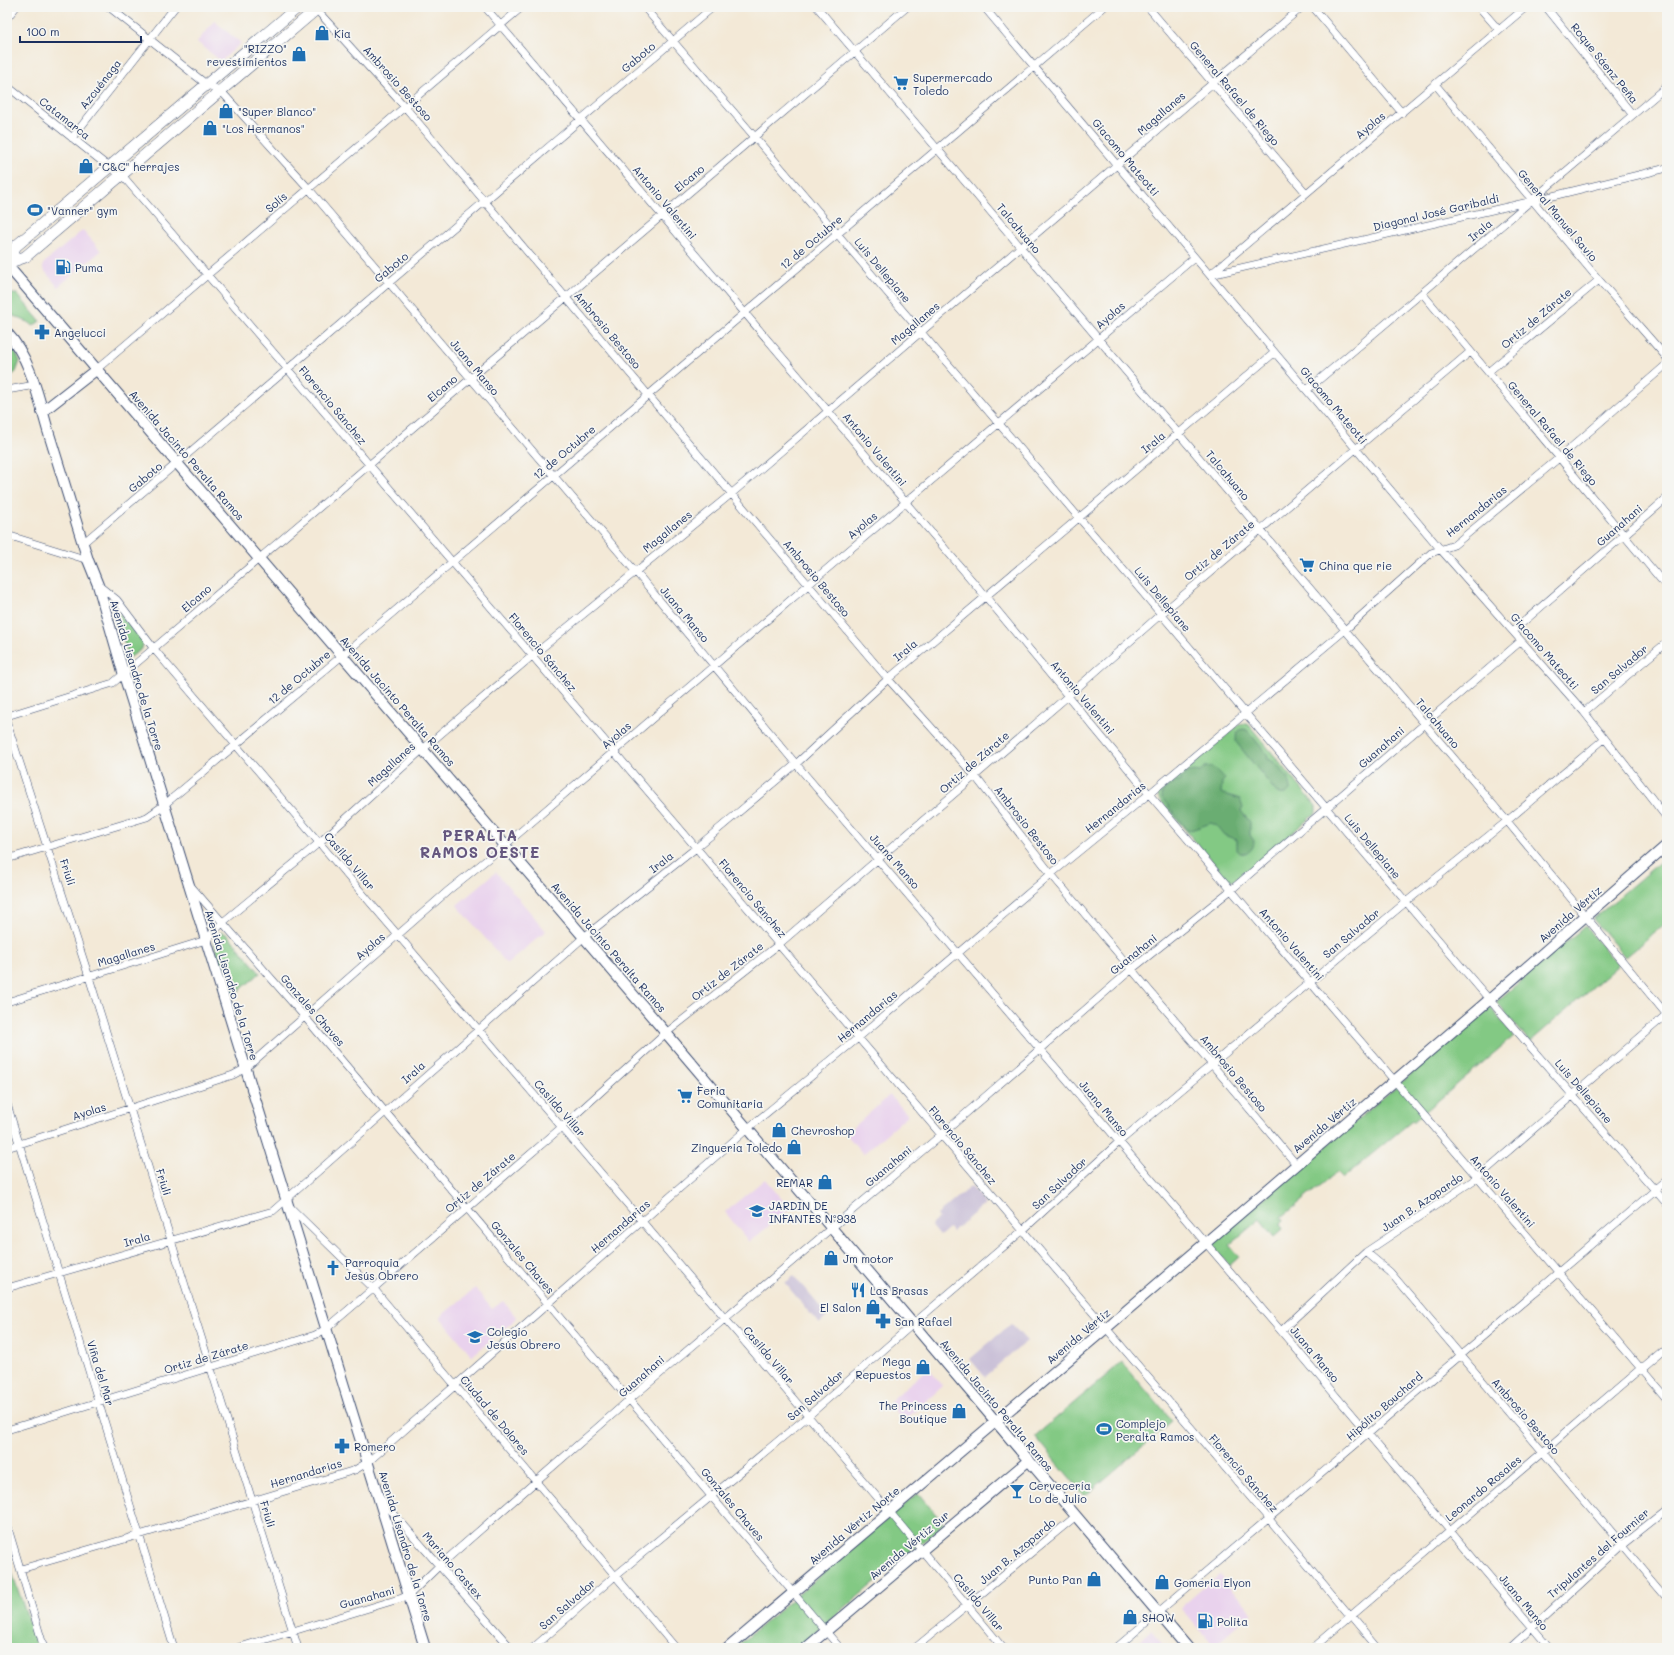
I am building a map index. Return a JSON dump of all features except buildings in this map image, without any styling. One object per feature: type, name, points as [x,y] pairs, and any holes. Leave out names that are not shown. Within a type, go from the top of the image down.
[{"type":"main road","points":[[7,263],[16,246],[298,7]]},
{"type":"main road","points":[[7,263],[25,257],[221,91],[316,8]]},
{"type":"street","points":[[7,18],[16,7]]},
{"type":"street","points":[[109,7],[206,84],[221,91]]},
{"type":"street","name":"Azcuénaga","points":[[72,138],[175,7]]},
{"type":"street","name":"Antonio Valentini","points":[[485,7],[906,502],[1149,794],[1393,1081],[1667,1399]]},
{"type":"street","name":"Solís","points":[[42,412],[97,369],[522,7]]},
{"type":"street","name":"Luis Dellepiane","points":[[644,7],[1489,1000],[1667,1204]]},
{"type":"street","name":"Gaboto","points":[[83,543],[713,7]]},
{"type":"street","name":"Talcahuano","points":[[817,7],[1507,821],[1585,917],[1667,1014]]},
{"type":"street","name":"Elcano","points":[[7,716],[113,683],[124,675],[369,464],[907,7]]},
{"type":"street","name":"Giacomo Mateotti","points":[[984,7],[1118,164],[1194,258],[1210,275],[1441,550],[1584,712],[1667,818]]},
{"type":"street","name":"12 de Octubre","points":[[7,859],[147,817],[164,805],[1104,7]]},
{"type":"street","name":"General Rafael de Riego","points":[[1148,7],[1306,193]]},
{"type":"street","name":"Magallanes","points":[[7,1002],[206,940],[223,922],[320,842],[423,749],[532,656],[635,571],[732,494],[1302,7]]},
{"type":"street","points":[[1313,7],[1402,113]]},
{"type":"street","points":[[1479,7],[1498,29]]},
{"type":"street","name":"Ayolas","points":[[1210,275],[1436,84],[1498,29],[1526,7]]},
{"type":"street","name":"Roque Sáenz Peña","points":[[1546,7],[1632,114]]},
{"type":"street","name":"Ambrosio Bestoso","points":[[316,8],[405,107],[888,679],[975,776],[1051,874],[1296,1164]]},
{"type":"street","name":"General Manuel Savio","points":[[1436,84],[1532,201],[1667,358]]},
{"type":"street","name":"Catamarca","points":[[7,86],[109,167]]},
{"type":"street","name":"Irala","points":[[1307,390],[1667,86]]},
{"type":"street","name":"Juana Manso","points":[[221,91],[309,189],[635,571],[796,764],[878,858],[1281,1331],[1548,1648]]},
{"type":"street","name":"Florencio Sánchez","points":[[109,167],[122,175],[208,275],[1377,1648]]},
{"type":"street","name":"Diagonal José Garibaldi","points":[[1210,275],[1532,201],[1667,168]]},
{"type":"street","name":"Ayolas","points":[[7,1148],[233,1075],[246,1068],[304,1016],[399,936],[449,890],[505,845],[808,585],[1194,258]]},
{"type":"street","name":"Avenida Jacinto Peralta Ramos","points":[[7,263],[666,1033],[1188,1648]]},
{"type":"street","name":"Ortiz de Zárate","points":[[1488,372],[1599,280]]},
{"type":"street","name":"General Rafael de Riego","points":[[1422,293],[1667,587]]},
{"type":"street","name":"Avenida Lisandro de la Torre","points":[[7,333],[15,341],[21,352],[35,386],[88,560],[98,585],[124,675],[425,1648]]},
{"type":"street","name":"Irala","points":[[7,1288],[273,1211],[287,1202],[478,1029],[584,937],[696,848],[796,764],[888,679],[1274,352]]},
{"type":"street","name":"Ortiz de Zárate","points":[[7,1430],[99,1403],[314,1335],[326,1328],[374,1289],[466,1207],[562,1127],[666,1033],[778,945],[1260,529],[1470,352]]},
{"type":"street","name":"Hernandarias","points":[[20,1569],[355,1470],[368,1462],[747,1129],[858,1038],[1051,874],[1345,630],[1431,553],[1454,545],[1559,458],[1667,364]]},
{"type":"street","points":[[7,390],[35,386]]},
{"type":"street","name":"Guanahani","points":[[1513,631],[1667,498]]},
{"type":"street","points":[[7,535],[88,560]]},
{"type":"street","name":"Casildo Villar","points":[[98,585],[117,600],[154,649],[320,842],[807,1417],[889,1511],[967,1607],[1003,1648]]},
{"type":"street","name":"Guanahani","points":[[238,1648],[409,1595],[439,1566],[629,1400],[941,1135],[1132,969],[1231,890],[1521,641]]},
{"type":"street","name":"San Salvador","points":[[1584,712],[1667,642]]},
{"type":"street","name":"Friuli","points":[[7,723],[131,1109],[298,1648]]},
{"type":"street","name":"San Salvador","points":[[533,1648],[615,1576],[807,1417],[1022,1231],[1119,1142],[1604,739]]},
{"type":"street","name":"Avenida Vértiz","points":[[995,1421],[1105,1329],[1489,1000],[1667,845]]},
{"type":"street","name":"Gonzales Chaves","points":[[188,882],[304,1016],[840,1648]]},
{"type":"street","name":"Juan B. Azopardo","points":[[1281,1331],[1366,1252],[1477,1178],[1667,1014]]},
{"type":"street","name":"Viña del Mar","points":[[7,1104],[174,1648]]},
{"type":"street","name":"Hipólito Bouchard","points":[[1116,1648],[1269,1520],[1459,1355],[1667,1180]]},
{"type":"street","name":"Ciudad de Dolores","points":[[287,1202],[374,1289],[676,1648]]},
{"type":"street","name":"Ambrosio Bestoso","points":[[1366,1252],[1390,1272],[1667,1598]]},
{"type":"street","name":"Leonardo Rosales","points":[[1313,1648],[1667,1346]]},
{"type":"street","name":"Avenida Vértiz Norte","points":[[728,1648],[995,1421]]},
{"type":"street","name":"Avenida Vértiz Sur","points":[[806,1648],[1029,1460]]},
{"type":"street","name":"Mariano Castex","points":[[378,1496],[510,1648]]},
{"type":"street","name":"Tripulantes del Fournier","points":[[1510,1648],[1622,1544],[1667,1509]]},
{"type":"street","name":"Juan B. Azopardo","points":[[915,1648],[967,1607],[1076,1516]]},
{"type":"street","points":[[7,1525],[44,1648]]},
{"type":"shaded area","points":[[214,21],[241,43],[221,61],[197,42]]},
{"type":"shaded area","points":[[83,230],[101,251],[58,287],[43,269],[43,264]]},
{"type":"shaded area","points":[[496,872],[546,931],[507,964],[457,905]]},
{"type":"shaded area","points":[[890,1095],[908,1115],[863,1154],[846,1134]]},
{"type":"shaded area","name":"JARDIN DE INFANTES Nº938","points":[[765,1179],[790,1209],[749,1242],[725,1212]]},
{"type":"shaded area","points":[[971,1186],[985,1204],[952,1232],[949,1228],[940,1236],[931,1225],[939,1218],[937,1215]]},
{"type":"shaded area","points":[[794,1276],[828,1316],[819,1324],[785,1283]]},
{"type":"shaded area","name":"Colegio Jesús Obrero","points":[[475,1288],[492,1309],[503,1301],[517,1318],[472,1356],[440,1317]]},
{"type":"shaded area","points":[[1011,1324],[1027,1341],[985,1377],[970,1359]]},
{"type":"shaded area","points":[[928,1368],[943,1386],[904,1421],[888,1403]]},
{"type":"shaded area","points":[[1219,1574],[1252,1613],[1214,1646],[1180,1608]]},
{"type":"shaded area","points":[[1152,1631],[1166,1648],[1132,1648],[1136,1645]]},
{"type":"green space","points":[[7,294],[17,294],[40,321],[33,326],[30,323],[7,313]]},
{"type":"green space","points":[[7,337],[20,361],[16,372],[7,379]]},
{"type":"green space","points":[[114,610],[117,611],[144,640],[142,649],[129,658]]},
{"type":"green space","points":[[1244,723],[1249,725],[1316,806],[1316,813],[1234,881],[1228,880],[1159,799],[1158,795],[1159,792],[1240,724]]},
{"type":"green space","points":[[1243,729],[1247,730],[1267,754],[1268,759],[1283,771],[1289,781],[1291,789],[1286,793],[1277,793],[1236,742],[1237,734]]},
{"type":"green space","points":[[1205,767],[1211,767],[1216,770],[1225,779],[1222,782],[1221,793],[1240,799],[1243,808],[1241,811],[1250,822],[1250,835],[1254,841],[1252,849],[1246,854],[1240,853],[1237,850],[1237,840],[1224,835],[1216,825],[1211,823],[1188,831],[1162,798],[1162,792],[1174,783],[1180,781],[1186,774],[1193,771],[1200,772]]},
{"type":"green space","points":[[1667,856],[1667,922],[1625,957],[1593,919]]},
{"type":"green space","points":[[1585,926],[1618,965],[1530,1042],[1496,1002]]},
{"type":"green space","points":[[222,932],[228,935],[260,973],[231,998],[214,942],[216,935]]},
{"type":"green space","points":[[1490,1007],[1514,1036],[1413,1122],[1412,1121],[1343,1178],[1337,1172],[1282,1217],[1284,1220],[1280,1224],[1283,1229],[1274,1237],[1260,1219],[1229,1245],[1239,1257],[1229,1266],[1211,1244]]},
{"type":"green space","name":"Complejo Peralta Ramos","points":[[1122,1362],[1172,1421],[1085,1496],[1035,1436]]},
{"type":"green space","points":[[918,1493],[944,1524],[797,1648],[735,1648]]},
{"type":"green space","points":[[7,1558],[38,1648],[7,1648]]},
{"type":"place","name":"Kia","points":[[322,33]]},
{"type":"place","name":"\"RIZZO\" revestimientos","points":[[299,54]]},
{"type":"place","name":"Supermercado Toledo","points":[[901,83]]},
{"type":"place","name":"\"Super Blanco\"","points":[[226,111]]},
{"type":"place","name":"\"Los Hermanos\"","points":[[210,128]]},
{"type":"place","name":"\"C&C\" herrajes","points":[[86,166]]},
{"type":"place","name":"\"Vanner\" gym","points":[[35,210]]},
{"type":"place","name":"Puma","points":[[63,267]]},
{"type":"place","name":"Angelucci","points":[[42,332]]},
{"type":"place","name":"China que rie","points":[[1307,565]]},
{"type":"place","name":"Feria Comunitaria","points":[[685,1096]]},
{"type":"place","name":"Chevroshop","points":[[779,1130]]},
{"type":"place","name":"Zingueria Toledo","points":[[794,1147]]},
{"type":"place","name":"REMAR","points":[[825,1182]]},
{"type":"place","name":"JARDIN DE INFANTES Nº938","points":[[757,1211]]},
{"type":"place","name":"Jm motor","points":[[831,1258]]},
{"type":"place","name":"Parroquia Jesús Obrero","points":[[333,1268]]},
{"type":"place","name":"Las Brasas","points":[[858,1290]]},
{"type":"place","name":"El Salon","points":[[873,1307]]},
{"type":"place","name":"San Rafael","points":[[883,1321]]},
{"type":"place","name":"Colegio Jesús Obrero","points":[[475,1337]]},
{"type":"place","name":"Mega Repuestos","points":[[923,1367]]},
{"type":"place","name":"The Princess Boutique","points":[[959,1411]]},
{"type":"place","name":"Complejo Peralta Ramos","points":[[1104,1429]]},
{"type":"place","name":"Romero","points":[[342,1446]]},
{"type":"place","name":"Cervecería Lo de Julio","points":[[1017,1491]]},
{"type":"place","name":"Punto Pan","points":[[1094,1579]]},
{"type":"place","name":"Gomeria Elyon","points":[[1162,1582]]},
{"type":"place","name":"SHOW","points":[[1130,1617]]},
{"type":"place","name":"Polita","points":[[1205,1621]]},
{"type":"district","name":"PERALTA RAMOS OESTE","points":[[480,844]]}]
